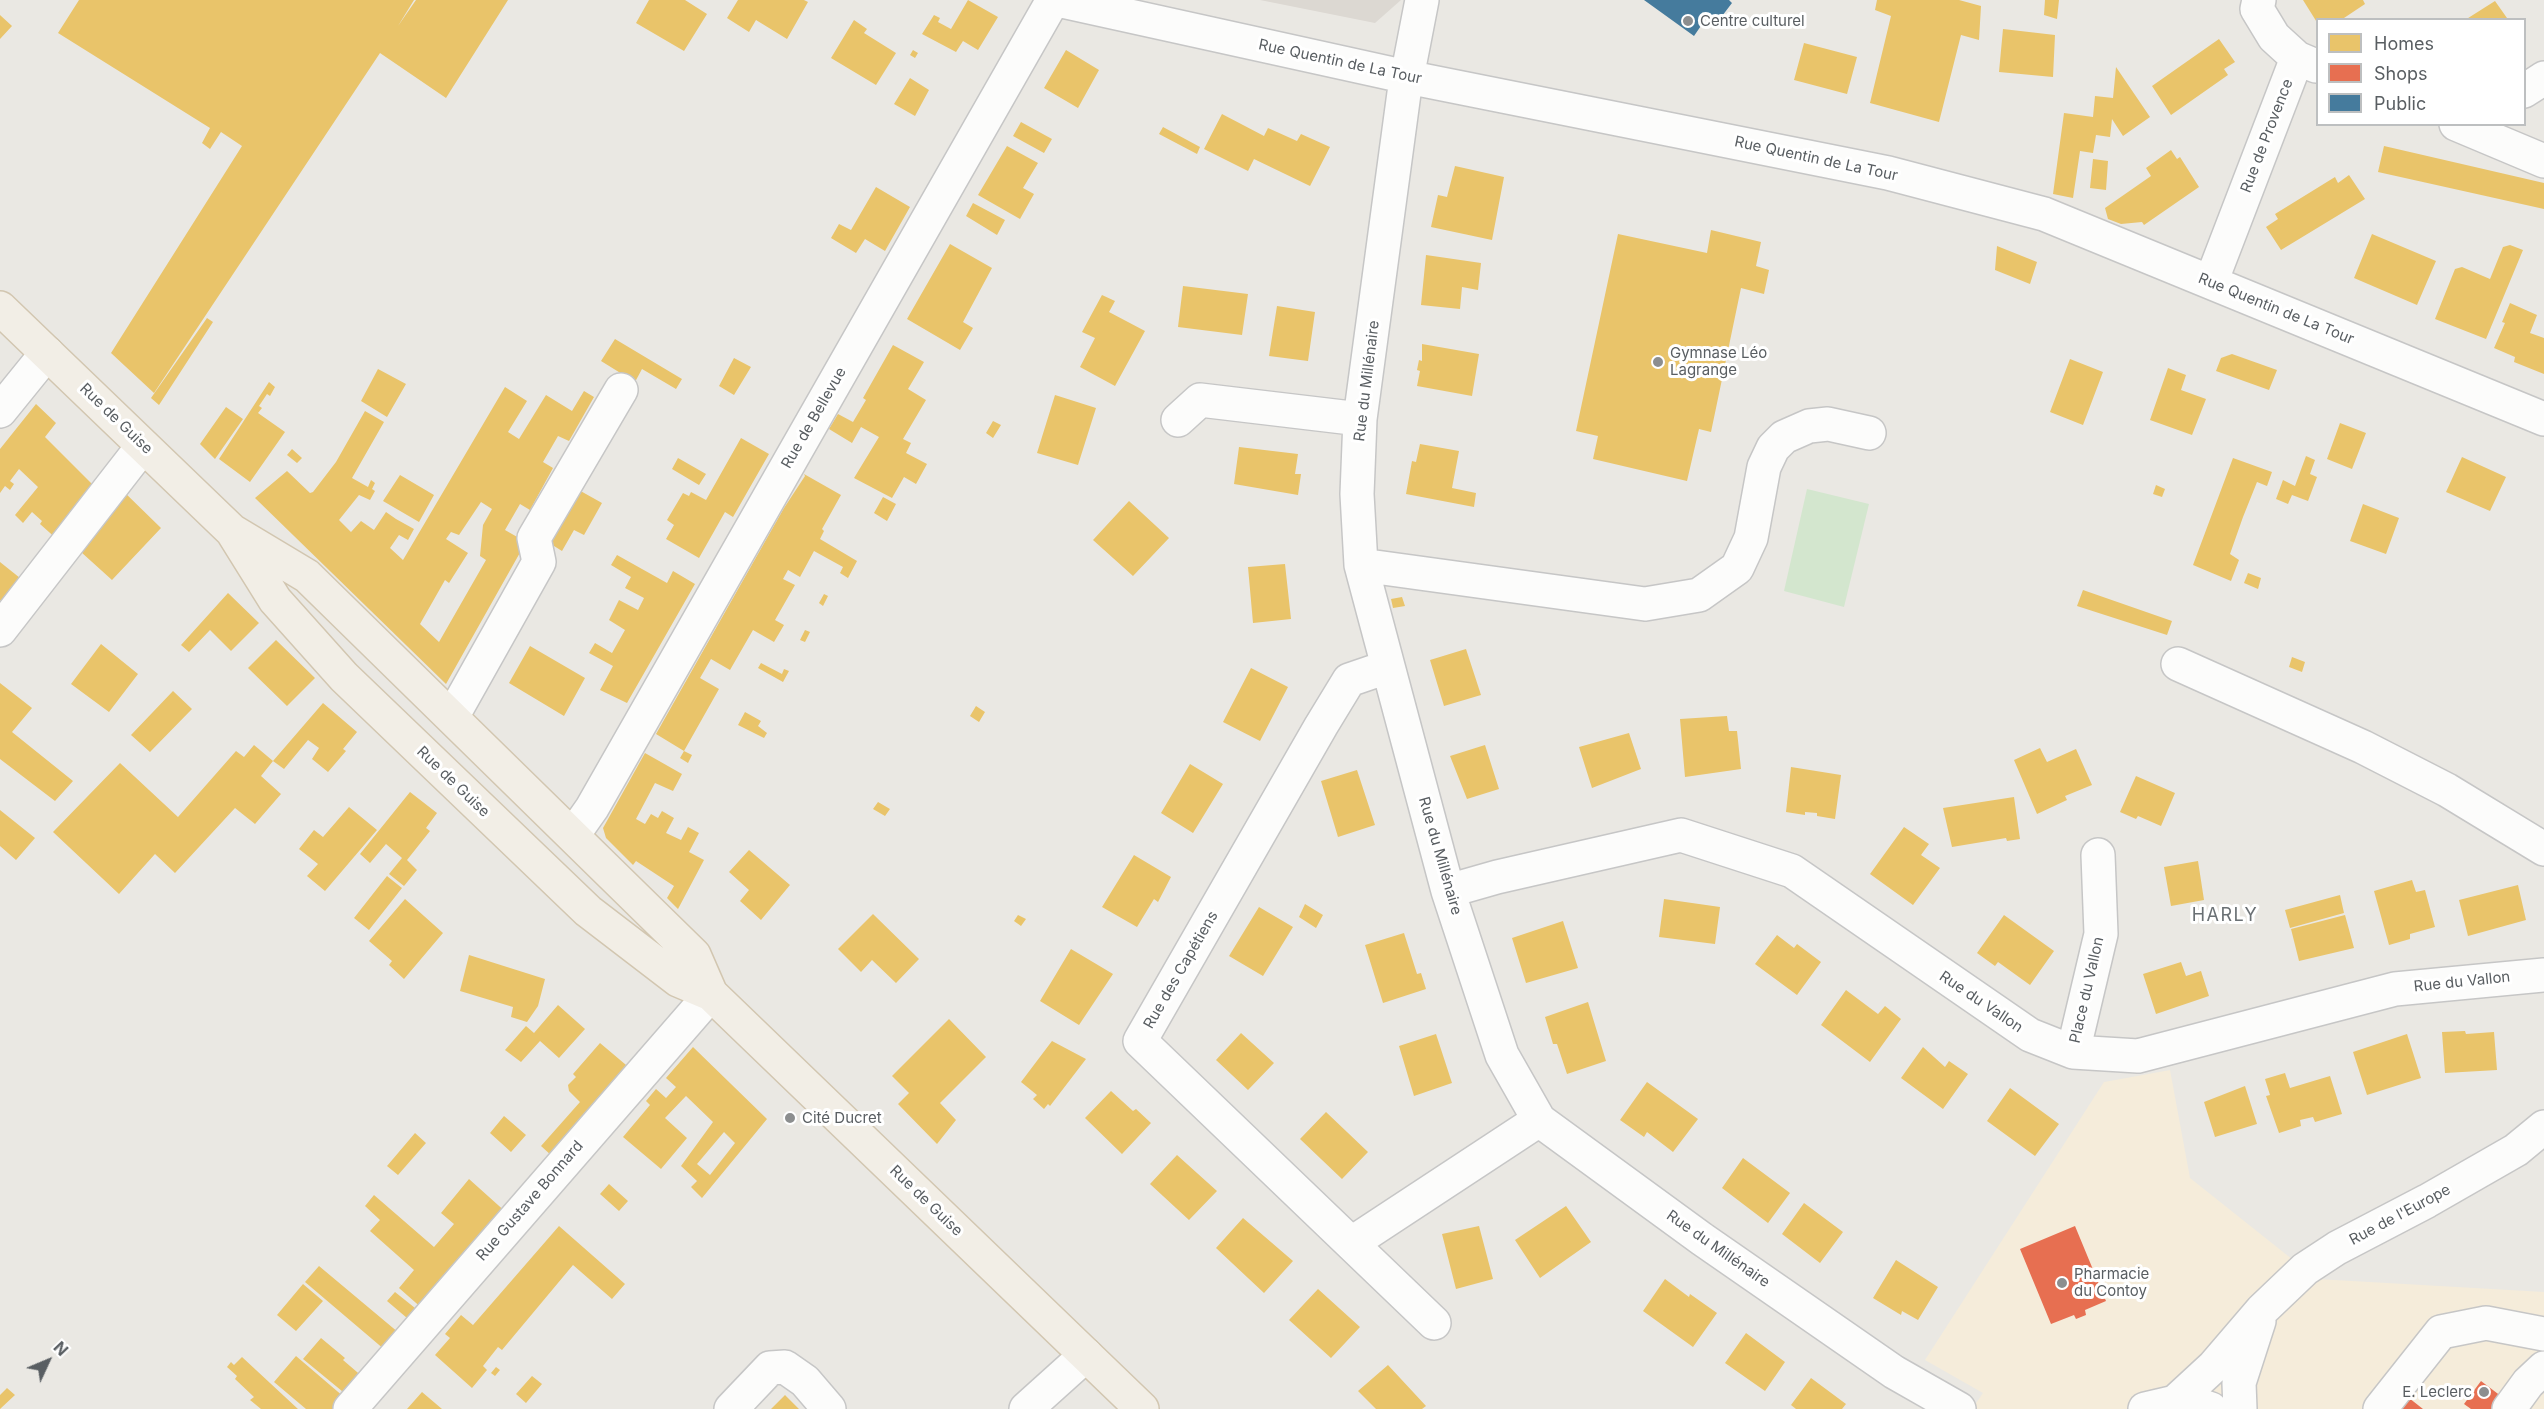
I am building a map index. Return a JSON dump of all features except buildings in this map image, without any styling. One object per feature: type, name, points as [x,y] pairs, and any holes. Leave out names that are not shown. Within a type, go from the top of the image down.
[{"type":"main road","name":"Rue de Guise","points":[[0,308],[232,531],[307,576],[694,955],[711,994]]},
{"type":"main road","name":"Rue de Guise","points":[[232,531],[275,600],[344,677],[588,912],[678,980],[711,994],[1142,1409]]},
{"type":"main road","points":[[344,677],[367,672],[530,832],[556,836],[573,835]]},
{"type":"street","name":"Rue Quentin de La Tour","points":[[1055,0],[1407,77],[1888,173],[2044,214],[2544,419]]},
{"type":"street","name":"Rue de Bellevue","points":[[573,835],[592,808],[1055,0]]},
{"type":"street","name":"Rue du Millénaire","points":[[1422,0],[1407,77],[1360,419],[1357,494],[1361,565],[1448,891],[1502,1055],[1539,1120],[1702,1239],[1885,1365],[1959,1409]]},
{"type":"street","name":"Rue de Provence","points":[[2211,282],[2307,62],[2274,37],[2258,9],[2259,0]]},
{"type":"street","points":[[2526,90],[2544,78]]},
{"type":"street","points":[[2464,126],[2544,161]]},
{"type":"street","points":[[0,411],[47,353]]},
{"type":"street","points":[[452,717],[539,562],[534,538],[621,390]]},
{"type":"street","points":[[1178,420],[1200,400],[1360,419]]},
{"type":"street","points":[[1361,565],[1645,604],[1699,595],[1737,568],[1750,538],[1764,467],[1773,448],[1784,437],[1809,426],[1828,424],[1869,433]]},
{"type":"street","points":[[0,630],[143,446]]},
{"type":"street","points":[[2178,664],[2363,747],[2448,790],[2544,849]]},
{"type":"street","name":"Rue des Capétiens","points":[[1387,668],[1350,680],[1320,726],[1140,1041],[1434,1323]]},
{"type":"street","name":"Rue du Vallon","points":[[1448,891],[1497,877],[1681,835],[1792,871],[2030,1035],[2073,1052],[2138,1056],[2395,989],[2544,975]]},
{"type":"street","name":"Place du Vallon","points":[[2073,1052],[2100,934],[2098,855]]},
{"type":"street","name":"Rue Gustave Bonnard","points":[[350,1409],[711,994]]},
{"type":"street","points":[[1352,1243],[1539,1120]]},
{"type":"street","name":"Rue de l'Europe","points":[[2160,1406],[2214,1366],[2262,1310],[2313,1264],[2337,1248],[2427,1201],[2516,1150],[2544,1127]]},
{"type":"street","points":[[2240,1409],[2239,1383],[2262,1310]]},
{"type":"street","points":[[2380,1409],[2441,1332],[2486,1323],[2544,1334]]},
{"type":"street","points":[[1026,1409],[1086,1355]]},
{"type":"street","points":[[731,1409],[770,1368],[786,1367],[805,1381],[829,1409]]},
{"type":"street","points":[[2509,1409],[2528,1383],[2544,1368]]},
{"type":"street","points":[[2160,1406],[2199,1405],[2211,1409]]},
{"type":"shaded area","points":[[1260,0],[1401,0],[1375,23]]},
{"type":"shaded area","points":[[2170,1070],[2190,1178],[2317,1279],[2544,1292],[2544,1409],[1972,1409],[1983,1393],[1925,1360],[2104,1082]]},
{"type":"green space","points":[[1807,489],[1869,504],[1844,607],[1784,591]]},
{"type":"place","name":"Centre culturel","points":[[1688,21]]},
{"type":"place","name":"Gymnase Léo Lagrange","points":[[1658,362]]},
{"type":"place","name":"Cité Ducret","points":[[790,1118]]},
{"type":"place","name":"Pharmacie du Contoy","points":[[2062,1283]]},
{"type":"place","name":"E. Leclerc","points":[[2484,1392]]},
{"type":"district","name":"HARLY","points":[[2225,916]]}]
